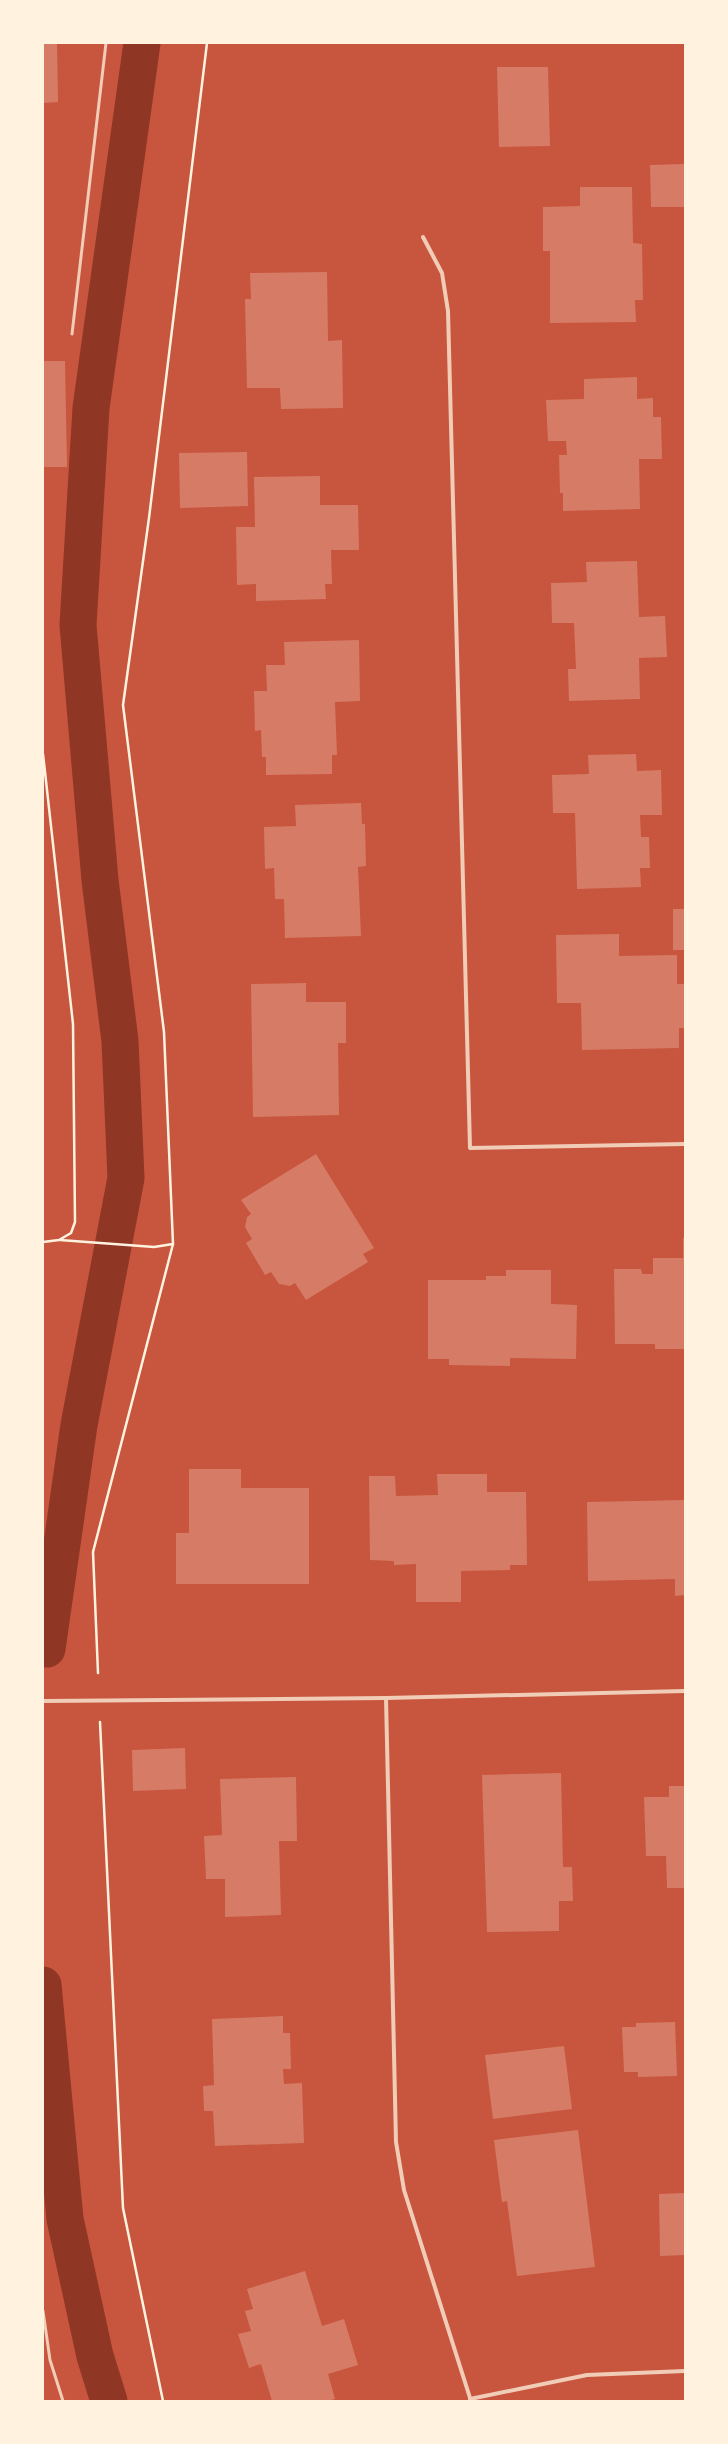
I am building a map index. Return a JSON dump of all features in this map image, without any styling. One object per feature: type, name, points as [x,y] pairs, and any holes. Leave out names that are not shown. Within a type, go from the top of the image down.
[{"type":"street","points":[[422,237],[442,273],[448,311],[470,1148],[685,1144]]},
{"type":"street","points":[[43,1701],[386,1698],[685,1691]]},
{"type":"street","points":[[386,1698],[396,2142],[404,2190],[470,2400],[587,2375],[685,2371]]},
{"type":"lane","points":[[72,334],[106,43]]},
{"type":"lane","points":[[43,2312],[50,2360],[63,2401]]},
{"type":"path","points":[[98,1674],[93,1552],[174,1244],[164,1032],[123,705],[149,518],[207,43]]},
{"type":"path","points":[[43,754],[73,1024],[75,1222],[72,1233],[59,1240]]},
{"type":"path","points":[[43,1242],[59,1240],[154,1247],[174,1244]]},
{"type":"path","points":[[100,1717],[123,2208],[163,2401]]},
{"type":"building","points":[[43,43],[57,43],[58,102],[43,103]]},
{"type":"building","points":[[497,67],[548,67],[550,146],[499,147]]},
{"type":"building","points":[[685,164],[685,207],[651,207],[650,165]]},
{"type":"building","points":[[580,187],[632,187],[633,243],[642,244],[643,300],[635,300],[636,322],[550,323],[550,251],[543,251],[543,207],[580,206]]},
{"type":"building","points":[[327,272],[328,341],[342,340],[343,408],[281,409],[280,388],[247,388],[245,299],[251,299],[250,273]]},
{"type":"building","points":[[43,361],[65,361],[67,467],[43,467]]},
{"type":"building","points":[[637,377],[637,399],[653,398],[653,417],[661,417],[662,459],[639,459],[640,509],[563,511],[563,493],[560,493],[559,455],[567,455],[566,441],[548,441],[546,400],[584,399],[584,379]]},
{"type":"building","points":[[247,452],[248,506],[180,508],[179,453]]},
{"type":"building","points":[[320,476],[320,505],[358,505],[359,550],[331,550],[332,584],[325,584],[326,599],[256,601],[256,584],[237,585],[236,527],[255,527],[254,477]]},
{"type":"building","points":[[637,561],[639,617],[665,616],[667,657],[639,658],[640,699],[569,701],[568,669],[576,669],[574,623],[552,623],[551,583],[587,582],[586,562]]},
{"type":"building","points":[[359,640],[360,701],[335,702],[337,755],[332,755],[332,774],[266,775],[266,757],[262,757],[261,730],[255,731],[254,691],[267,691],[266,665],[285,665],[284,642]]},
{"type":"building","points":[[636,754],[637,771],[661,770],[662,815],[640,815],[641,837],[649,837],[650,868],[640,868],[641,887],[577,889],[575,813],[553,813],[552,775],[589,774],[588,755]]},
{"type":"building","points":[[361,803],[362,824],[365,824],[366,866],[358,867],[361,936],[285,938],[284,899],[275,899],[274,868],[265,869],[264,827],[296,826],[295,805]]},
{"type":"building","points":[[673,909],[685,909],[685,950],[673,950]]},
{"type":"building","points":[[619,934],[619,956],[677,955],[677,984],[685,984],[685,1028],[679,1028],[679,1048],[582,1050],[581,1003],[557,1003],[556,935]]},
{"type":"building","points":[[306,983],[306,1002],[346,1002],[346,1043],[338,1043],[339,1115],[253,1117],[251,984]]},
{"type":"building","points":[[316,1154],[374,1248],[363,1254],[368,1262],[306,1300],[295,1283],[290,1286],[279,1284],[271,1272],[265,1275],[246,1243],[252,1239],[245,1227],[247,1217],[251,1214],[241,1200]]},
{"type":"building","points":[[683,1238],[685,1238],[685,1349],[655,1349],[655,1344],[615,1344],[614,1269],[641,1269],[642,1274],[653,1274],[653,1258],[683,1258]]},
{"type":"building","points":[[506,1270],[551,1270],[551,1304],[577,1305],[576,1359],[510,1358],[510,1366],[449,1365],[449,1359],[428,1359],[428,1280],[486,1280],[486,1276],[506,1276]]},
{"type":"building","points":[[189,1469],[241,1469],[241,1488],[309,1488],[309,1584],[176,1584],[176,1533],[189,1533]]},
{"type":"building","points":[[437,1474],[487,1474],[487,1492],[526,1492],[527,1565],[510,1565],[510,1570],[461,1571],[461,1602],[416,1602],[416,1564],[394,1565],[394,1561],[370,1560],[369,1476],[395,1476],[396,1496],[438,1495]]},
{"type":"building","points":[[685,1500],[685,1595],[675,1596],[675,1579],[588,1581],[587,1502]]},
{"type":"building","points":[[185,1748],[186,1789],[133,1791],[132,1750]]},
{"type":"building","points":[[561,1773],[563,1867],[572,1867],[573,1901],[559,1901],[559,1931],[487,1932],[482,1775]]},
{"type":"building","points":[[296,1777],[297,1841],[279,1841],[281,1915],[225,1917],[225,1879],[206,1879],[204,1836],[222,1835],[220,1779]]},
{"type":"building","points":[[669,1786],[685,1786],[685,1888],[667,1888],[666,1856],[646,1856],[644,1797],[669,1797]]},
{"type":"building","points":[[283,2016],[283,2033],[290,2033],[291,2069],[283,2069],[284,2084],[302,2083],[304,2143],[215,2146],[213,2111],[204,2111],[203,2086],[214,2085],[212,2019]]},
{"type":"building","points":[[675,2022],[677,2076],[638,2077],[638,2072],[624,2072],[622,2027],[636,2027],[636,2023]]},
{"type":"building","points":[[564,2046],[572,2109],[493,2119],[485,2055]]},
{"type":"building","points":[[578,2130],[595,2267],[517,2276],[507,2201],[502,2202],[494,2140]]},
{"type":"building","points":[[685,2193],[685,2255],[660,2256],[659,2194]]},
{"type":"building","points":[[305,2271],[322,2326],[344,2319],[358,2365],[328,2374],[335,2399],[328,2401],[272,2401],[261,2364],[249,2368],[238,2334],[251,2331],[245,2311],[253,2309],[247,2289]]},
{"type":"waterway","points":[[47,1649],[79,1425],[126,1178],[120,1041],[100,880],[78,625],[91,408],[142,43]]},
{"type":"waterway","points":[[43,1985],[65,2219],[95,2356],[109,2401]]}]
